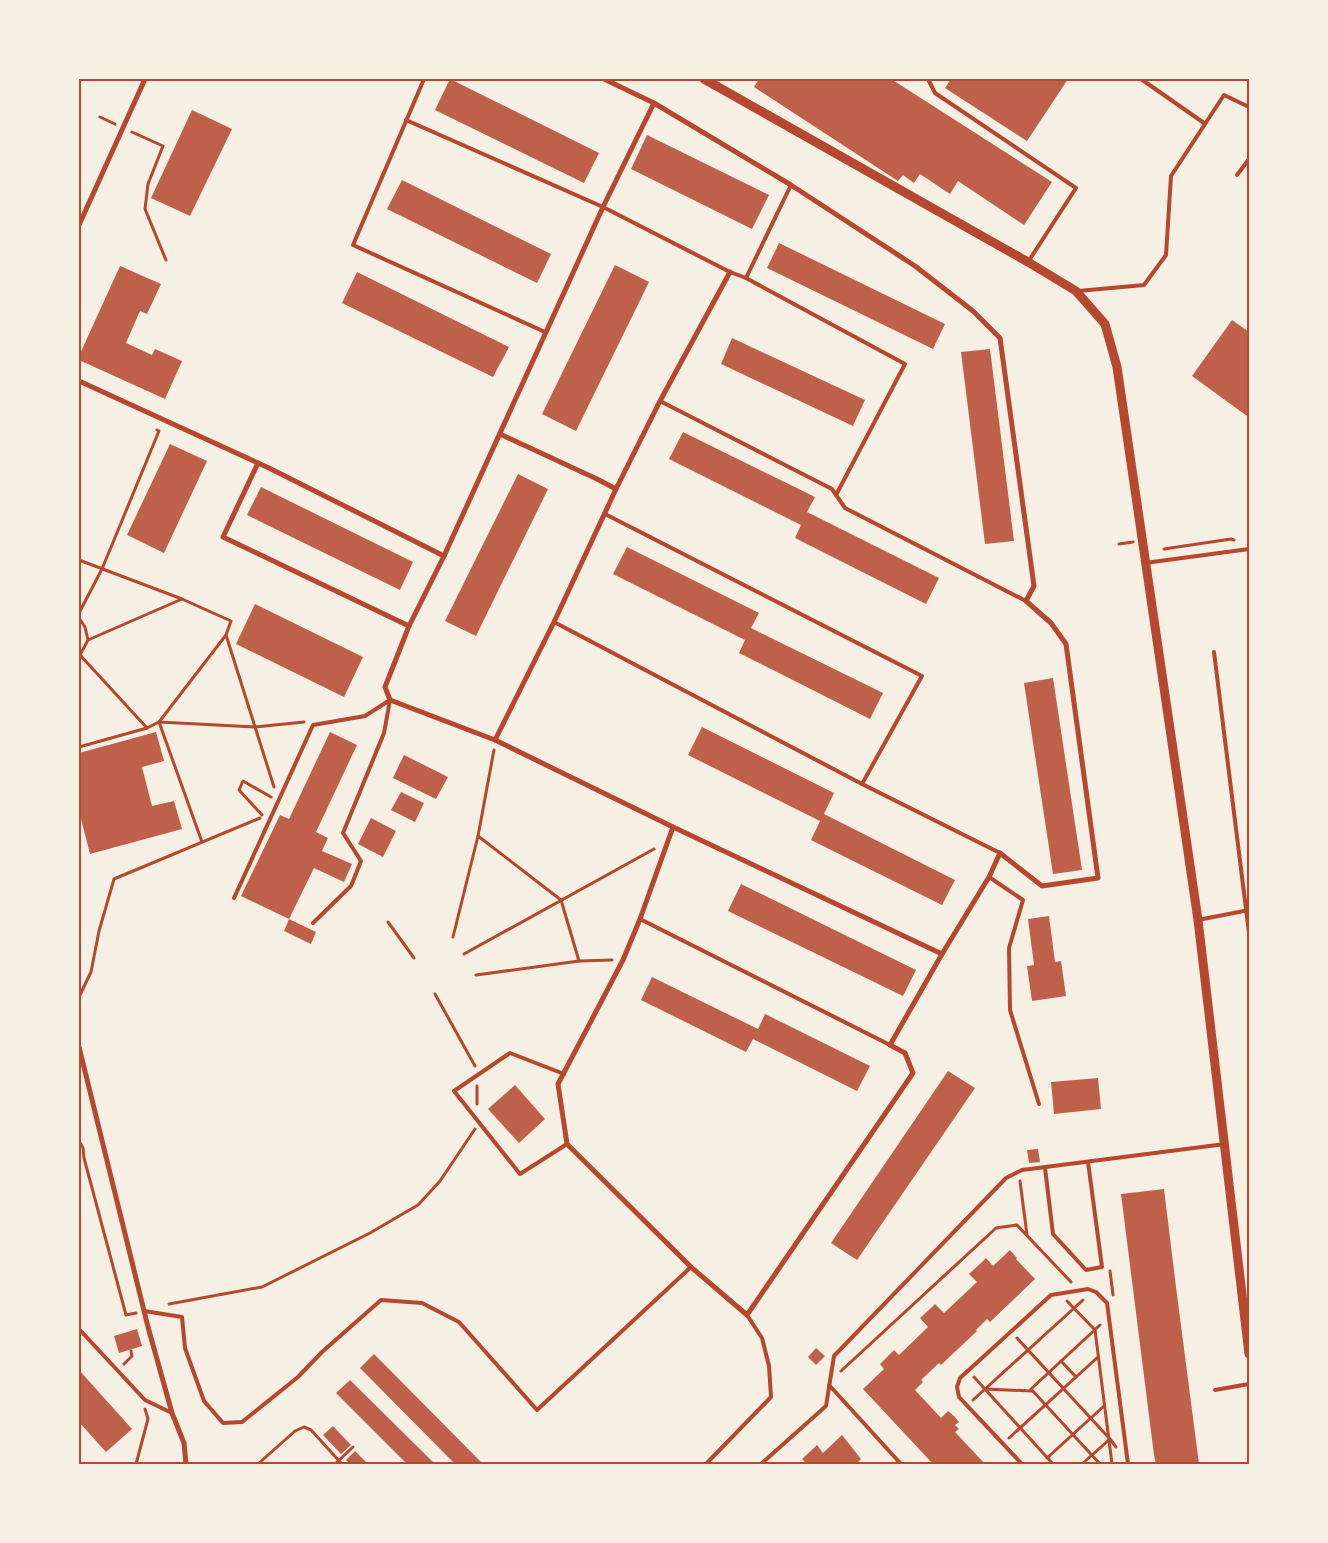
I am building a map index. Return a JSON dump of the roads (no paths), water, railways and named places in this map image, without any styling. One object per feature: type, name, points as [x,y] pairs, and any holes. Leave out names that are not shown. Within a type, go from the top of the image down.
[{"type":"street","points":[[79,225],[145,79]]},
{"type":"street","points":[[604,79],[654,103],[791,185],[915,266],[973,312],[1000,338],[1034,586],[1026,601],[1051,622],[1066,644],[1098,878],[1042,886],[1000,853],[989,878],[942,954],[890,1045],[905,1053],[913,1073],[747,1315],[691,1267],[567,1144],[558,1084],[623,960],[673,827]]},
{"type":"street","points":[[704,79],[1076,291],[1105,324],[1117,367],[1198,920],[1249,1354]]},
{"type":"street","points":[[654,103],[545,332],[444,556],[410,626],[385,688],[390,700],[495,740],[673,827],[942,954]]},
{"type":"street","points":[[495,740],[660,401],[730,272]]},
{"type":"street","points":[[79,381],[258,463],[444,556]]},
{"type":"street","points":[[500,434],[616,489]]},
{"type":"street","points":[[258,463],[223,537],[410,626]]},
{"type":"street","points":[[79,1047],[144,1311],[172,1413],[184,1443],[186,1464]]},
{"type":"lane","points":[[424,79],[353,245],[545,332]]},
{"type":"lane","points":[[928,79],[935,93],[1076,188],[1028,262]]},
{"type":"lane","points":[[1141,79],[1204,123]]},
{"type":"lane","points":[[1076,291],[1144,285],[1166,255],[1171,176],[1224,95],[1249,107]]},
{"type":"lane","points":[[406,120],[603,207],[730,272],[746,278],[905,364],[836,495]]},
{"type":"lane","points":[[1237,176],[1249,159]]},
{"type":"lane","points":[[746,278],[791,185]]},
{"type":"lane","points":[[660,401],[832,489],[845,508],[1026,601]]},
{"type":"lane","points":[[605,514],[922,676],[862,784]]},
{"type":"lane","points":[[1146,562],[1249,549]]},
{"type":"lane","points":[[554,622],[862,784],[1000,853]]},
{"type":"lane","points":[[1214,652],[1248,910],[1249,933]]},
{"type":"lane","points":[[234,898],[313,725],[365,716],[390,700]]},
{"type":"lane","points":[[313,922],[351,886],[361,861],[343,833],[384,733],[390,700]]},
{"type":"lane","points":[[989,878],[1023,900],[1009,948],[1010,1010],[1039,1104]]},
{"type":"lane","points":[[1198,920],[1248,910]]},
{"type":"lane","points":[[640,919],[890,1045]]},
{"type":"lane","points":[[564,1074],[510,1054],[454,1091],[520,1174],[567,1144]]},
{"type":"lane","points":[[761,1464],[826,1406],[834,1356],[1006,1178],[1019,1172],[1225,1144]]},
{"type":"lane","points":[[1045,1168],[1053,1234],[1086,1270],[1102,1268],[1088,1162]]},
{"type":"lane","points":[[144,1311],[182,1317],[185,1348],[204,1401],[224,1423],[242,1422],[298,1377],[322,1352],[381,1300],[422,1303],[459,1322],[537,1410],[691,1267]]},
{"type":"lane","points":[[1022,1464],[959,1397],[956,1387],[960,1378],[1052,1295],[1094,1290],[1107,1303],[1128,1464]]},
{"type":"lane","points":[[706,1464],[771,1397],[770,1366],[762,1338],[747,1315]]},
{"type":"lane","points":[[79,1329],[144,1400],[172,1413]]},
{"type":"lane","points":[[830,1383],[901,1464]]},
{"type":"lane","points":[[1216,1390],[1249,1384]]}]
